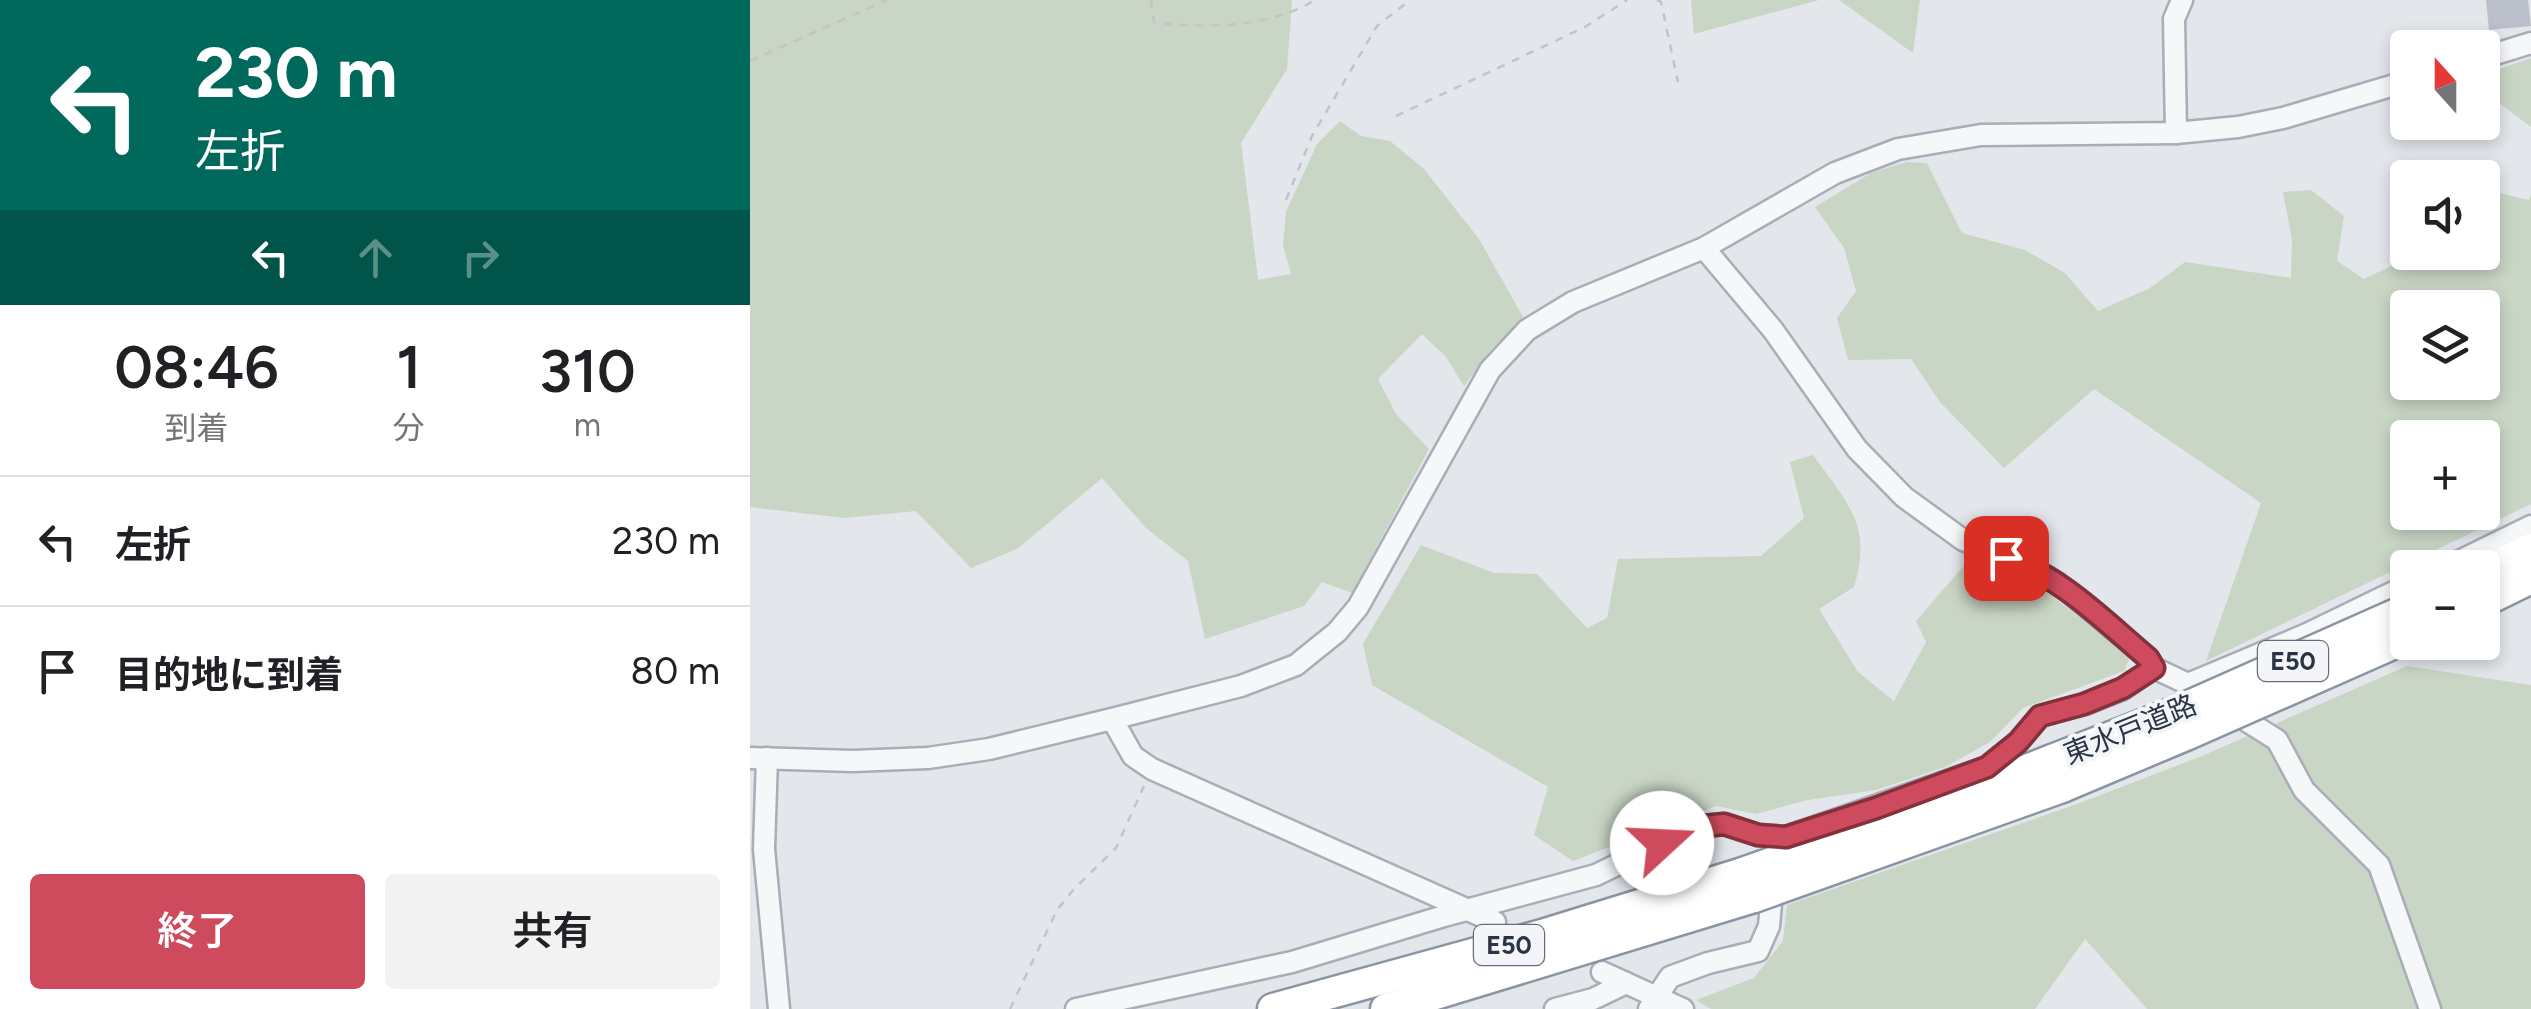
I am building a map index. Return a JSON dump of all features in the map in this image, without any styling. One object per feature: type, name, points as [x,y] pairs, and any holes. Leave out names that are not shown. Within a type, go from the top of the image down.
[{"type":"highway","points":[[2500,564],[2531,549]]},
{"type":"highway","points":[[2500,593],[2531,578]]},
{"type":"highway","name":"東水戸道路","points":[[1386,1009],[1748,885],[2057,773],[2390,616]]},
{"type":"highway","name":"東水戸道路","points":[[2185,710],[2390,644]]},
{"type":"highway","name":"東水戸道路","points":[[1273,1009],[1748,885]]},
{"type":"street","points":[[2176,133],[2174,19],[2182,0]]},
{"type":"street","points":[[2500,53],[2531,44]]},
{"type":"street","points":[[778,1009],[758,758],[928,758],[989,749],[1272,676],[1296,665],[1338,632],[1358,607],[1470,405],[1510,347],[1546,316],[1704,248],[1835,174],[1898,148],[1981,135],[2176,133],[2238,127],[2283,118],[2390,85]]},
{"type":"street","points":[[1704,248],[1773,330],[1858,449],[1904,497],[1963,540],[2027,565],[2059,584],[2148,658],[2185,710],[2276,740],[2304,790],[2378,864],[2430,1009]]},
{"type":"street","points":[[2482,550],[2531,526]]},
{"type":"street","points":[[2185,710],[2307,634],[2390,595]]},
{"type":"street","points":[[1076,1009],[1292,962],[1596,875],[1694,827],[1724,824],[1758,835],[1786,837],[1987,767],[2018,742],[2040,716],[2123,688],[2154,668]]},
{"type":"street","points":[[1112,719],[1134,756],[1152,769],[1495,922]]},
{"type":"street","points":[[1652,1003],[1670,978],[1708,963],[1758,951],[1769,926],[1774,876],[1758,835]]},
{"type":"street","points":[[1602,972],[1626,983],[1652,1003],[1683,1009]]},
{"type":"street","points":[[1555,1009],[1593,999],[1626,983]]},
{"type":"path","points":[[750,61],[886,0]]},
{"type":"path","points":[[1151,0],[1154,22],[1187,26],[1253,21],[1298,10],[1315,0]]},
{"type":"path","points":[[1286,200],[1312,136],[1378,26],[1410,0]]},
{"type":"path","points":[[1396,116],[1584,27],[1626,0]]},
{"type":"path","points":[[1657,0],[1666,16],[1678,82]]},
{"type":"path","points":[[1010,1009],[1056,910],[1116,848],[1152,769]]},
{"type":"green space","points":[[750,0],[1292,0],[1287,69],[1241,143],[1258,280],[1291,274],[1283,245],[1286,212],[1317,144],[1340,121],[1361,136],[1390,141],[1424,169],[1479,239],[1523,317],[1489,352],[1464,386],[1446,357],[1422,334],[1378,379],[1396,414],[1429,449],[1352,593],[1322,582],[1304,606],[1205,639],[1188,561],[1146,528],[1102,478],[1017,549],[971,568],[916,511],[844,518],[750,507]]},
{"type":"green space","points":[[1691,0],[1819,0],[1694,34]]},
{"type":"green space","points":[[1839,0],[1920,0],[1913,53]]},
{"type":"green space","points":[[2531,58],[2531,127],[2500,104],[2500,69]]},
{"type":"green space","points":[[1906,162],[1927,163],[1962,233],[2025,250],[2065,273],[2098,311],[2150,288],[2185,262],[2291,278],[2292,240],[2283,192],[2311,190],[2344,216],[2337,261],[2364,279],[2390,267],[2390,270],[2500,270],[2500,193],[2529,200],[2531,194],[2531,504],[2500,519],[2500,420],[2390,420],[2390,530],[2477,530],[2436,550],[2390,550],[2390,572],[2206,661],[2261,503],[2094,389],[2004,468],[1940,402],[1911,359],[1848,360],[1837,318],[1856,291],[1844,248],[1815,207],[1871,173]]},
{"type":"green space","points":[[1813,455],[1846,501],[1858,530],[1860,547],[1854,587],[1819,609],[1858,672],[1894,701],[1926,642],[1916,621],[1973,555],[2027,576],[2130,658],[2124,671],[2023,708],[1990,742],[1945,767],[1876,790],[1808,800],[1756,814],[1716,806],[1573,861],[1534,835],[1548,787],[1372,685],[1363,644],[1421,545],[1494,573],[1537,574],[1587,628],[1607,618],[1618,559],[1761,556],[1804,518],[1790,462]]},
{"type":"green space","points":[[2407,666],[2531,685],[2531,1009],[2147,1009],[2085,939],[2035,1009],[1711,1009],[1696,1000],[1754,978],[1783,941],[1787,905],[2202,756]]},
{"type":"building","points":[[2486,0],[2528,0],[2531,26],[2489,30]]},
{"type":"route","points":[[1662,843],[1694,827],[1724,824],[1758,835],[1786,837],[1876,808],[1987,767],[2018,742],[2040,716],[2123,688],[2154,668],[2148,658],[2059,584],[2006,558]]}]
